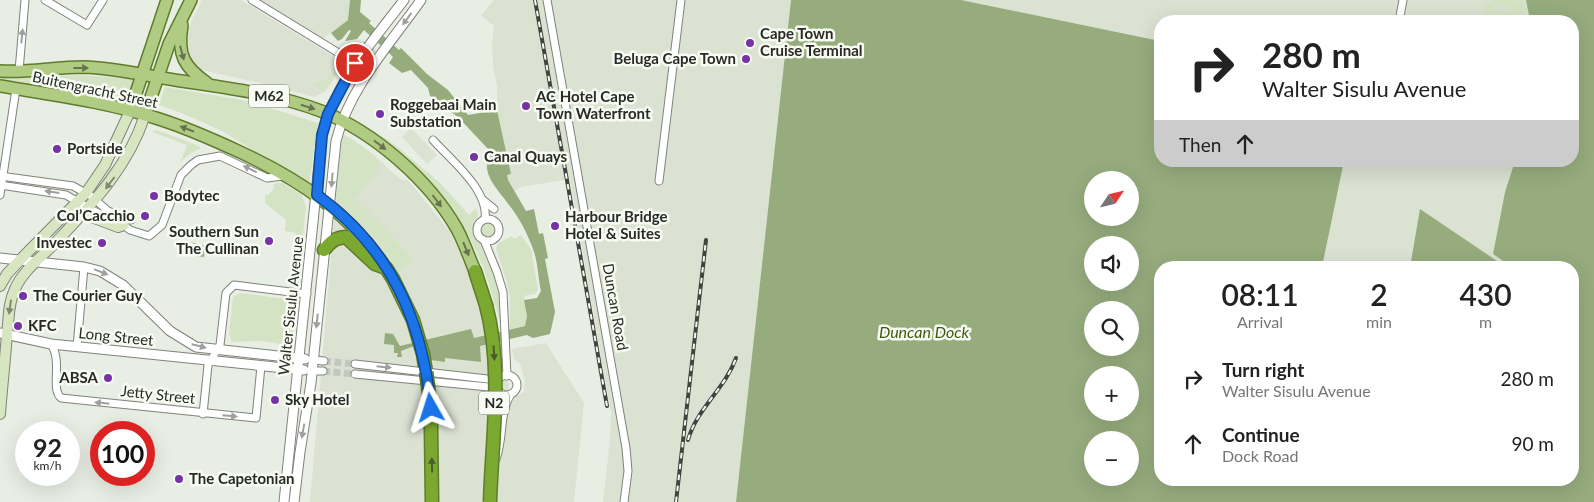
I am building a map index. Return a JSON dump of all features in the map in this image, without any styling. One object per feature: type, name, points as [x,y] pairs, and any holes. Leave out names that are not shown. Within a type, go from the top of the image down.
[{"type":"highway","points":[[324,250],[332,241],[346,237],[375,264],[387,269],[408,306],[423,354],[431,408],[432,502]]},
{"type":"highway","name":"N2","points":[[475,271],[487,311],[494,351],[495,395],[490,502]]},
{"type":"main road","points":[[0,414],[4,334],[14,290],[22,277],[81,216],[87,203],[86,193],[105,164],[130,111],[166,0]]},
{"type":"main road","points":[[0,286],[7,274],[20,260],[108,186],[139,133],[169,44],[192,0]]},
{"type":"main road","points":[[185,11],[180,38],[182,57],[190,70],[209,85]]},
{"type":"main road","name":"Buitengracht Street","points":[[0,71],[84,67],[142,74],[269,96],[328,114]]},
{"type":"main road","name":"Buitengracht Street","points":[[0,86],[98,103],[145,115],[190,129],[269,165],[330,204],[370,245],[387,269]]},
{"type":"main road","name":"N2","points":[[328,114],[368,137],[415,175],[429,190],[456,228],[475,271]]},
{"type":"main road","points":[[81,216],[89,216],[118,227],[128,225]]},
{"type":"street","points":[[19,71],[26,0]]},
{"type":"street","points":[[45,0],[86,25],[103,0]]},
{"type":"street","points":[[252,0],[355,63]]},
{"type":"street","name":"Walter Sisulu Avenue","points":[[284,502],[322,135],[328,114],[355,63],[404,0]]},
{"type":"street","name":"Walter Sisulu Avenue","points":[[294,502],[311,383],[336,140],[341,121],[368,72],[421,0]]},
{"type":"street","name":"Duncan Road","points":[[546,0],[626,448],[628,471],[624,502]]},
{"type":"street","points":[[660,182],[681,0]]},
{"type":"street","points":[[1400,15],[1404,0]]},
{"type":"street","points":[[0,195],[1,176],[16,89]]},
{"type":"street","points":[[433,140],[474,186],[485,208],[486,219]]},
{"type":"street","points":[[1,185],[61,194],[87,203],[108,211],[146,236],[152,235],[162,225],[181,175],[184,170],[198,160],[214,157],[225,158],[267,178],[286,175]]},
{"type":"street","points":[[1,176],[64,184],[86,193]]},
{"type":"street","points":[[480,196],[494,210],[495,221],[500,230],[494,239],[491,249],[493,263]]},
{"type":"street","points":[[494,210],[477,227],[478,235],[484,240],[503,292],[507,376]]},
{"type":"street","points":[[486,219],[495,221]]},
{"type":"street","points":[[484,240],[494,239]]},
{"type":"street","points":[[0,258],[84,267],[100,271],[116,280],[161,323],[196,347],[324,361]]},
{"type":"street","points":[[77,347],[84,267]]},
{"type":"street","points":[[203,414],[208,365],[218,350],[221,340],[226,293],[234,285],[307,294]]},
{"type":"street","name":"Long Street","points":[[4,334],[51,344],[312,371]]},
{"type":"street","name":"Jetty Street","points":[[51,344],[57,355],[56,388],[61,398],[203,414],[256,418],[261,366]]},
{"type":"street","points":[[355,364],[499,380],[507,376],[515,379],[517,384],[516,390],[505,409]]},
{"type":"street","points":[[312,371],[323,371]]},
{"type":"street","points":[[354,374],[489,387],[502,393],[512,394]]},
{"type":"street","points":[[485,502],[488,477],[501,444],[505,409],[502,393],[498,386],[499,380]]},
{"type":"shaded area","points":[[202,0],[241,0],[341,61],[342,65],[326,91],[314,97],[201,70],[191,61],[186,40],[192,20]]},
{"type":"shaded area","points":[[261,0],[350,0],[348,20],[322,39]]},
{"type":"shaded area","points":[[494,0],[791,0],[736,502],[603,502],[611,414],[570,179],[521,187],[514,191],[508,180],[507,175],[511,174],[497,110],[497,85],[493,67],[492,44],[494,26],[481,15]]},
{"type":"shaded area","points":[[961,0],[1526,0],[1529,15],[1154,15],[1154,40]]},
{"type":"shaded area","points":[[1492,0],[1524,0],[1527,15],[1486,15],[1485,6],[1487,3],[1492,4]],"holes":[[[1497,5],[1512,8],[1514,11],[1511,13],[1496,10],[1493,7]]]},
{"type":"shaded area","points":[[371,48],[376,51],[360,72],[357,69]]},
{"type":"shaded area","points":[[335,71],[337,72],[326,90],[324,91],[310,85],[330,78]]},
{"type":"shaded area","points":[[75,75],[134,80],[127,103],[0,82],[0,77]]},
{"type":"shaded area","points":[[165,87],[248,101],[318,123],[309,185],[222,131],[159,105]]},
{"type":"shaded area","points":[[359,122],[394,144],[440,183],[469,215],[476,208],[478,215],[473,230],[476,238],[485,250],[495,275],[502,317],[499,320],[484,270],[459,220],[443,197],[404,158],[358,124]]},
{"type":"shaded area","points":[[411,128],[437,155],[427,164],[402,137]]},
{"type":"shaded area","points":[[157,130],[201,148],[180,162],[187,145],[152,132]]},
{"type":"shaded area","points":[[344,135],[375,156],[400,179],[409,181],[450,232],[470,275],[482,313],[487,344],[502,341],[511,399],[524,392],[525,380],[520,364],[514,359],[512,349],[546,343],[584,403],[574,502],[310,502],[341,144]]},
{"type":"shaded area","points":[[344,135],[375,156],[380,168],[354,199],[385,229],[413,262],[398,272],[376,239],[336,198],[341,144]]},
{"type":"shaded area","points":[[1343,167],[1513,167],[1505,192],[1493,254],[1503,261],[1497,261],[1420,209],[1411,261],[1323,261]]},
{"type":"shaded area","points":[[282,183],[301,194],[306,207],[301,255],[302,266],[294,253],[296,233],[285,231],[286,220],[265,203],[265,195],[269,194],[274,188],[273,185]]},
{"type":"shaded area","points":[[488,222],[496,230],[488,238],[480,230]]},
{"type":"shaded area","points":[[521,235],[531,249],[538,289],[535,294],[524,296],[527,316],[525,326],[510,329],[510,298],[496,248],[499,243],[512,236],[514,239]]},
{"type":"shaded area","points":[[240,293],[293,300],[296,304],[292,342],[280,344],[260,341],[232,342],[229,334],[233,297]]},
{"type":"water","points":[[350,0],[361,0],[360,12],[371,21],[369,23],[399,50],[401,48],[427,74],[448,90],[468,115],[497,110],[511,174],[507,175],[508,180],[526,211],[534,209],[539,234],[543,233],[548,258],[545,259],[555,312],[550,334],[533,338],[527,335],[480,346],[481,362],[445,358],[445,362],[417,358],[414,346],[401,351],[402,357],[397,357],[398,353],[394,353],[394,345],[384,344],[385,333],[393,334],[400,346],[471,329],[474,338],[525,326],[527,316],[524,300],[537,298],[541,291],[536,259],[529,238],[488,174],[487,162],[491,159],[489,150],[458,117],[430,96],[428,88],[411,70],[402,73],[389,63],[393,57],[364,30],[357,39],[345,41],[351,31],[349,30],[338,41],[331,33],[348,20]]},
{"type":"water","name":"Duncan Dock","points":[[791,0],[961,0],[1154,40],[1154,167],[1343,167],[1323,261],[1154,261],[1154,486],[1579,486],[1579,261],[1503,261],[1493,254],[1505,192],[1513,167],[1579,167],[1579,15],[1529,15],[1526,0],[1594,0],[1594,502],[736,502]]},
{"type":"water","points":[[1420,209],[1497,261],[1411,261]]},
{"type":"water","points":[[190,242],[205,246],[204,257],[188,255],[189,249],[196,251],[199,246]]},
{"type":"tunnel","points":[[324,361],[355,364]]},
{"type":"tunnel","points":[[323,371],[355,374]]},
{"type":"railway","points":[[535,0],[607,406]]},
{"type":"railway","points":[[676,502],[706,240]]},
{"type":"railway","points":[[688,440],[698,418],[725,379],[736,358]]},
{"type":"place","name":"Cape Town Cruise Terminal","points":[[750,43]]},
{"type":"place","name":"Beluga Cape Town","points":[[746,59]]},
{"type":"place","name":"AC Hotel Cape Town Waterfront","points":[[526,106]]},
{"type":"place","name":"Roggebaai Main Substation","points":[[380,114]]},
{"type":"place","name":"Portside","points":[[57,149]]},
{"type":"place","name":"Canal Quays","points":[[474,157]]},
{"type":"place","name":"Bodytec","points":[[154,196]]},
{"type":"place","name":"Col’Cacchio","points":[[145,216]]},
{"type":"place","name":"Harbour Bridge Hotel & Suites","points":[[555,226]]},
{"type":"place","name":"Southern Sun The Cullinan","points":[[269,241]]},
{"type":"place","name":"Investec","points":[[102,243]]},
{"type":"place","name":"The Courier Guy","points":[[23,296]]},
{"type":"place","name":"KFC","points":[[18,326]]},
{"type":"place","name":"ABSA","points":[[108,378]]},
{"type":"place","name":"Sky Hotel","points":[[275,400]]},
{"type":"place","name":"The Capetonian","points":[[179,479]]},
{"type":"route","points":[[355,63],[328,114],[322,135],[317,195],[330,204],[370,245],[388,271],[408,306],[423,354],[431,408]]}]
